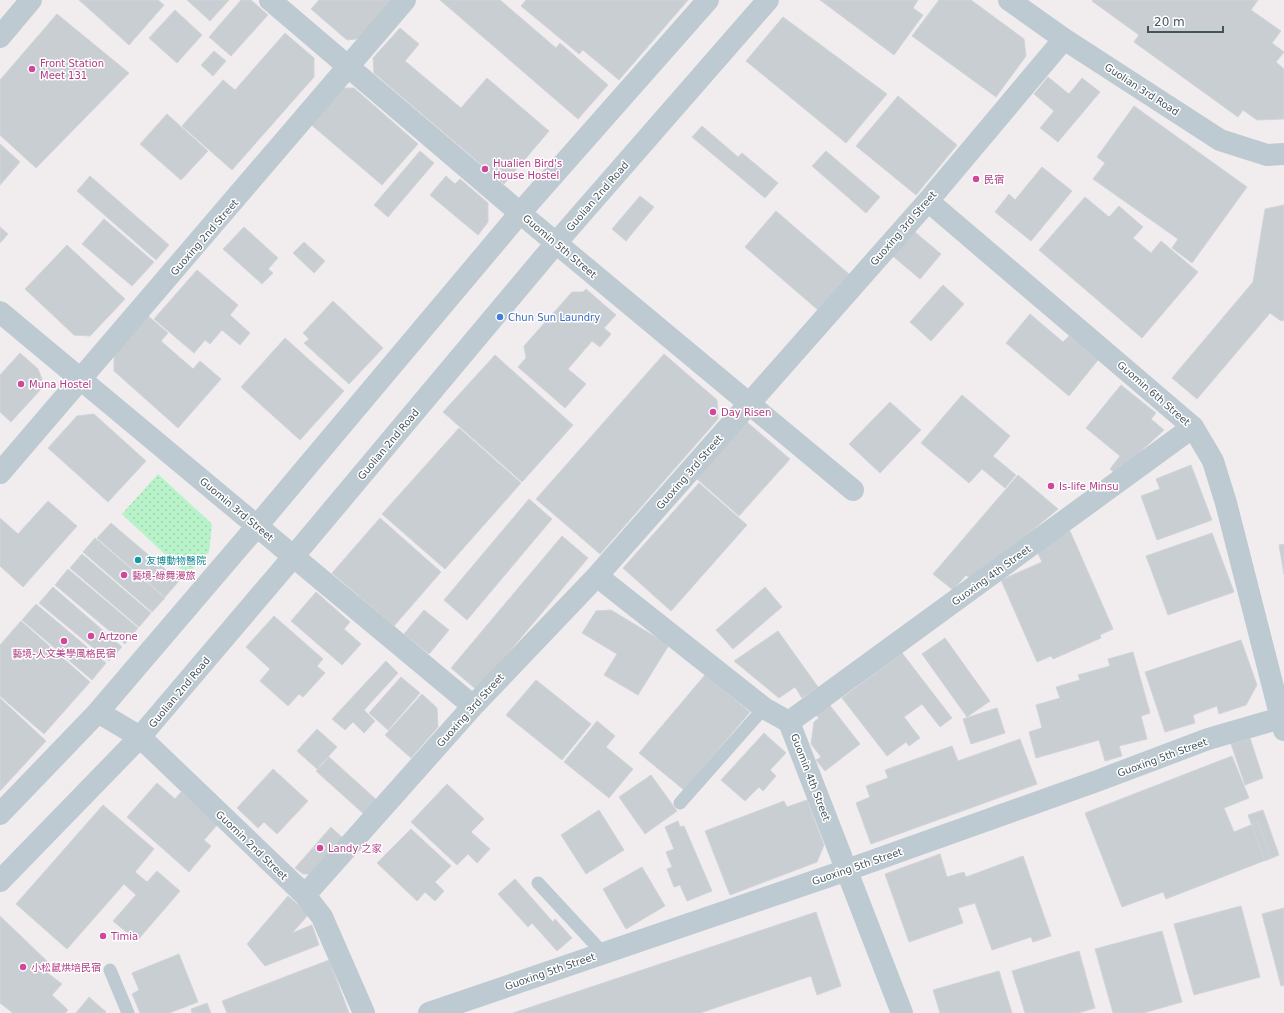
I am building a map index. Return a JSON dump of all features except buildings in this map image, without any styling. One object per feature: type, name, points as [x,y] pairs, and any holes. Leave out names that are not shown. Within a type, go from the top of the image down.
[{"type":"street","points":[[0,37],[31,0]]},
{"type":"street","name":"Guomin 5th Street","points":[[270,0],[520,213],[853,490]]},
{"type":"street","name":"Guoxing 2nd Street","points":[[0,473],[349,68],[405,0]]},
{"type":"street","points":[[0,814],[98,712],[258,526],[520,213],[708,0]]},
{"type":"street","name":"Guolian 2nd Road","points":[[0,881],[140,737],[294,557],[556,243],[768,0]]},
{"type":"street","name":"Guolian 3rd Road","points":[[1010,0],[1064,39],[1220,140],[1266,155],[1284,154]]},
{"type":"street","name":"Guoxing 3rd Street","points":[[304,895],[473,706],[597,576],[928,201],[1064,39]]},
{"type":"street","name":"Guomin 6th Street","points":[[928,201],[1193,427],[1213,461],[1226,503],[1283,721]]},
{"type":"street","name":"Guomin 3rd Street","points":[[0,312],[473,706]]},
{"type":"street","name":"Guoxing 4th Street","points":[[789,722],[1193,427]]},
{"type":"street","name":"Guomin 4th Street","points":[[597,576],[764,708],[789,722],[902,1013]]},
{"type":"street","name":"Guomin 2nd Street","points":[[98,712],[140,737],[304,895],[322,917],[364,1013]]},
{"type":"street","name":"Guoxing 5th Street","points":[[429,1013],[847,870],[1097,781],[1208,739],[1283,721]]},
{"type":"lane","points":[[680,803],[764,708]]},
{"type":"lane","points":[[538,883],[603,953]]},
{"type":"lane","points":[[110,970],[128,1013]]},
{"type":"green space","points":[[158,474],[212,524],[209,552],[187,575],[122,514]]},
{"type":"place","name":"Front Station Meet 131","points":[[32,69]]},
{"type":"place","name":"Hualien Bird's House Hostel","points":[[485,169]]},
{"type":"place","name":"民宿","points":[[976,179]]},
{"type":"place","name":"Chun Sun Laundry","points":[[500,317]]},
{"type":"place","name":"Muna Hostel","points":[[21,384]]},
{"type":"place","name":"Day Risen","points":[[713,412]]},
{"type":"place","name":"Is-life Minsu","points":[[1051,486]]},
{"type":"place","name":"友博動物醫院","points":[[138,560]]},
{"type":"place","name":"藝境-綠舞漫旅","points":[[124,575]]},
{"type":"place","name":"Artzone","points":[[91,636]]},
{"type":"place","name":"藝境-人文美學風格民宿","points":[[64,641]]},
{"type":"place","name":"Landy 之家","points":[[320,848]]},
{"type":"place","name":"Timia","points":[[103,936]]},
{"type":"place","name":"小松鼠烘培民宿","points":[[23,967]]}]
